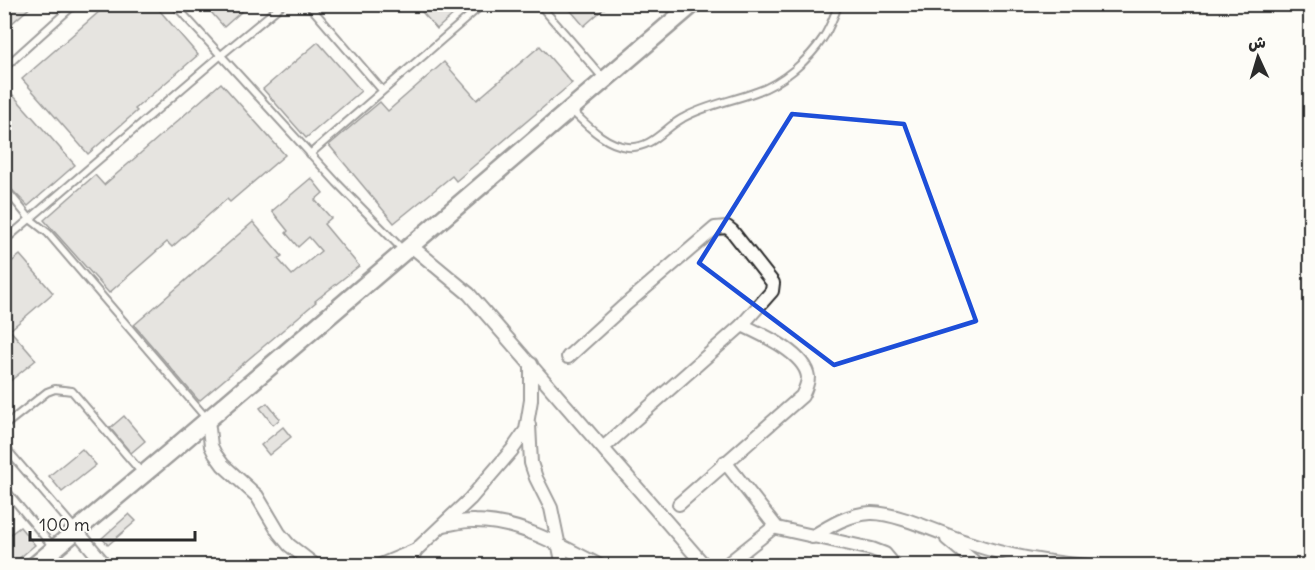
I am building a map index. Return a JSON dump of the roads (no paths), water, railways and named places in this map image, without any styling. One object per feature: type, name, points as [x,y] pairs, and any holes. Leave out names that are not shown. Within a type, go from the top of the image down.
[{"type":"main road","points":[[34,566],[208,420],[693,4]]},
{"type":"street","points":[[568,357],[715,228],[721,226],[732,231],[773,283],[772,291],[742,325],[604,447]]},
{"type":"street","points":[[407,248],[469,294],[705,566]]},
{"type":"street","points":[[680,504],[802,396],[808,379],[801,363],[787,350],[742,325]]},
{"type":"street","points":[[531,364],[531,400],[528,422],[531,463],[551,508],[563,566]]},
{"type":"street","points":[[208,420],[215,454],[256,496],[289,545],[316,566]]},
{"type":"street","points":[[407,566],[416,550],[470,499],[513,450],[528,422]]},
{"type":"street","points":[[726,462],[774,527],[873,549],[885,554],[895,566]]},
{"type":"street","points":[[812,537],[852,516],[875,513],[896,517],[1017,557],[1089,566]]},
{"type":"street","points":[[441,525],[472,520],[509,526],[559,543],[600,566]]},
{"type":"street","points":[[726,565],[774,527]]},
{"type":"street","points":[[76,530],[106,566]]},
{"type":"street","points":[[939,532],[979,566]]},
{"type":"street","points":[[378,566],[416,550]]},
{"type":"lane","points":[[4,68],[75,4]]},
{"type":"lane","points":[[174,4],[310,154],[407,248]]},
{"type":"lane","points":[[4,240],[283,4]]},
{"type":"lane","points":[[308,4],[382,90]]},
{"type":"lane","points":[[310,154],[483,4]]},
{"type":"lane","points":[[539,4],[604,80]]},
{"type":"lane","points":[[570,109],[598,134],[619,146],[643,146],[654,141],[682,118],[718,103],[759,92],[774,84],[807,57],[824,37],[838,4]]},
{"type":"lane","points":[[4,187],[30,219],[48,233],[208,420]]},
{"type":"lane","points":[[4,426],[47,392],[55,389],[72,391],[142,474]]},
{"type":"lane","points":[[4,446],[76,530]]},
{"type":"lane","points":[[4,488],[55,548]]}]
